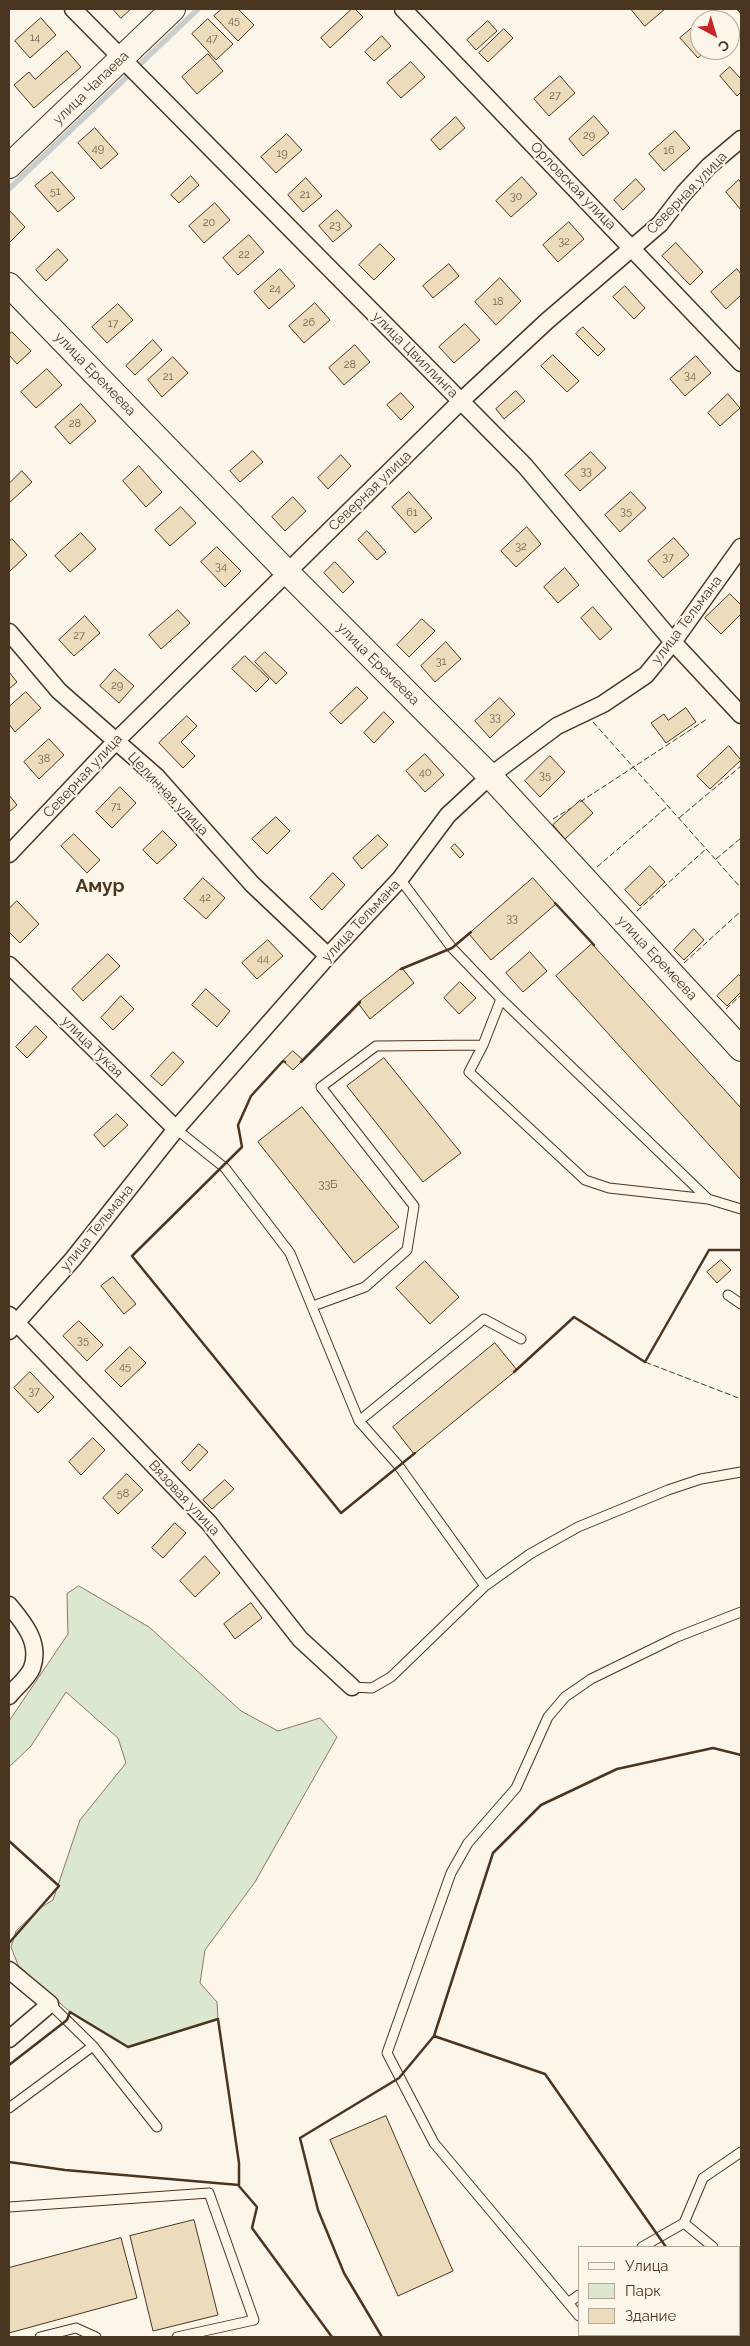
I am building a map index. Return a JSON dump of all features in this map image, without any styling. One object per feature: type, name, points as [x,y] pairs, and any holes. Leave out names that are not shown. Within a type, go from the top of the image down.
[{"type":"street","name":"улица Цвиллинга","points":[[73,9],[121,60],[525,466],[673,642],[741,715]]},
{"type":"street","name":"улица Чапаева","points":[[9,166],[173,9]]},
{"type":"street","name":"Орловская улица","points":[[403,9],[741,364]]},
{"type":"street","points":[[725,9],[741,26]]},
{"type":"street","name":"Северная улица","points":[[9,854],[116,740],[461,401],[547,321],[660,224],[684,192],[709,166],[741,139]]},
{"type":"street","name":"улица Еремеева","points":[[9,285],[287,572],[490,776],[741,1050]]},
{"type":"street","name":"улица Тельмана","points":[[11,1323],[72,1259],[176,1129],[328,956],[400,879],[448,815],[490,776],[557,726],[603,704],[646,675],[673,642],[741,547]]},
{"type":"street","name":"Целинная улица","points":[[9,632],[59,691],[157,777],[252,884],[328,956]]},
{"type":"street","name":"улица Тукая","points":[[9,965],[176,1129]]},
{"type":"street","name":"Вязовая улица","points":[[11,1323],[209,1523],[300,1639],[352,1687]]},
{"type":"street","points":[[9,1605],[27,1627],[34,1646],[32,1669],[9,1696]]},
{"type":"street","points":[[9,1970],[50,2004],[9,2038]]},
{"type":"lane","points":[[400,879],[452,948],[501,999],[708,1199]]},
{"type":"lane","points":[[501,999],[483,1045],[468,1072],[585,1180],[609,1188],[708,1199],[741,1209]]},
{"type":"lane","points":[[312,1306],[365,1288],[407,1250],[414,1206],[321,1087],[376,1046],[483,1045]]},
{"type":"lane","points":[[176,1129],[225,1168],[290,1253],[359,1421],[398,1465],[484,1586]]},
{"type":"lane","points":[[728,1295],[741,1304]]},
{"type":"lane","points":[[359,1421],[484,1319],[521,1339]]},
{"type":"lane","points":[[352,1687],[372,1688],[391,1677],[484,1586],[530,1554],[578,1527],[668,1490],[701,1479],[741,1472]]},
{"type":"lane","points":[[578,2315],[434,2143],[387,2053],[451,1873],[468,1842],[516,1788],[548,1717],[565,1698],[591,1679],[677,1637],[741,1612]]},
{"type":"lane","points":[[50,2004],[93,2046],[157,2127]]},
{"type":"lane","points":[[9,2108],[93,2046]]},
{"type":"lane","points":[[644,2246],[684,2223],[703,2178],[741,2152]]},
{"type":"lane","points":[[9,2207],[209,2193],[254,2320],[177,2337]]},
{"type":"lane","points":[[684,2223],[712,2246]]},
{"type":"lane","points":[[568,2303],[578,2296]]},
{"type":"lane","points":[[40,2337],[76,2328],[96,2337]]},
{"type":"green space","points":[[79,1586],[149,1627],[241,1711],[278,1731],[320,1718],[337,1737],[255,1882],[205,1950],[200,1983],[217,2002],[218,2019],[128,2047],[70,2012],[18,1965],[11,1947],[16,1931],[40,1908],[53,1900],[80,1820],[126,1763],[118,1738],[66,1692],[31,1746],[9,1767],[9,1721],[68,1634],[67,1594]]},
{"type":"building","points":[[113,9],[131,9],[121,18]]},
{"type":"building","points":[[222,9],[238,9],[254,25],[238,41],[214,16]]},
{"type":"building","points":[[352,9],[355,9],[363,17],[330,48],[321,38]]},
{"type":"building","points":[[631,9],[665,9],[645,26]]},
{"type":"building","points":[[41,18],[56,35],[30,58],[15,41]]},
{"type":"building","points":[[208,19],[233,44],[216,60],[192,34]]},
{"type":"building","points":[[488,21],[497,31],[476,50],[467,40]]},
{"type":"building","points":[[504,29],[513,38],[488,62],[479,53]]},
{"type":"building","points":[[690,30],[690,49],[680,38]]},
{"type":"building","points":[[382,36],[391,46],[374,61],[365,52]]},
{"type":"building","points":[[67,51],[81,67],[34,108],[14,85],[29,72],[35,79]]},
{"type":"building","points":[[208,54],[223,71],[197,94],[182,77]]},
{"type":"building","points":[[411,62],[425,77],[401,98],[387,83]]},
{"type":"building","points":[[730,67],[741,79],[741,92],[737,96],[720,76]]},
{"type":"building","points":[[560,76],[575,93],[549,116],[534,99]]},
{"type":"building","points":[[594,116],[609,133],[583,156],[569,139]]},
{"type":"building","points":[[456,117],[465,128],[440,150],[431,140]]},
{"type":"building","points":[[95,128],[118,154],[101,169],[78,143]]},
{"type":"building","points":[[675,131],[690,148],[664,171],[649,154]]},
{"type":"building","points":[[287,134],[302,150],[276,173],[261,157]]},
{"type":"building","points":[[52,172],[75,198],[58,212],[35,186]]},
{"type":"building","points":[[191,176],[199,185],[179,203],[171,195]]},
{"type":"building","points":[[522,177],[537,194],[511,217],[496,201]]},
{"type":"building","points":[[306,178],[322,196],[303,212],[288,195]]},
{"type":"building","points":[[636,179],[645,189],[623,210],[614,200]]},
{"type":"building","points":[[739,180],[741,183],[741,210],[726,192]]},
{"type":"building","points":[[215,203],[230,220],[204,243],[189,226]]},
{"type":"building","points":[[9,210],[25,227],[9,243]]},
{"type":"building","points":[[337,210],[352,226],[333,242],[319,226]]},
{"type":"building","points":[[569,222],[584,239],[558,262],[543,245]]},
{"type":"building","points":[[249,235],[264,252],[238,275],[223,258]]},
{"type":"building","points":[[676,243],[703,272],[690,285],[662,256]]},
{"type":"building","points":[[380,244],[395,259],[374,280],[359,265]]},
{"type":"building","points":[[58,249],[68,260],[46,281],[36,270]]},
{"type":"building","points":[[449,264],[459,276],[433,298],[423,286]]},
{"type":"building","points":[[280,269],[295,286],[269,309],[254,292]]},
{"type":"building","points":[[737,269],[741,274],[741,295],[726,309],[711,292]]},
{"type":"building","points":[[500,278],[521,301],[496,325],[475,302]]},
{"type":"building","points":[[625,286],[645,308],[634,319],[613,297]]},
{"type":"building","points":[[315,303],[330,320],[304,343],[289,326]]},
{"type":"building","points":[[118,304],[133,320],[107,343],[92,327]]},
{"type":"building","points":[[465,324],[480,340],[454,363],[439,347]]},
{"type":"building","points":[[583,327],[605,349],[598,356],[576,334]]},
{"type":"building","points":[[12,332],[31,351],[17,364],[9,355],[9,335]]},
{"type":"building","points":[[153,340],[162,350],[135,375],[126,366]]},
{"type":"building","points":[[355,345],[370,362],[344,385],[329,368]]},
{"type":"building","points":[[553,355],[579,381],[567,392],[541,366]]},
{"type":"building","points":[[696,356],[711,373],[685,396],[670,379]]},
{"type":"building","points":[[173,357],[188,373],[162,397],[148,380]]},
{"type":"building","points":[[47,369],[62,385],[36,408],[21,392]]},
{"type":"building","points":[[516,391],[525,401],[504,419],[496,409]]},
{"type":"building","points":[[401,393],[414,407],[401,420],[387,405]]},
{"type":"building","points":[[728,394],[740,408],[720,426],[708,413]]},
{"type":"building","points":[[81,404],[96,421],[70,444],[55,427]]},
{"type":"building","points":[[253,451],[263,462],[240,482],[230,471]]},
{"type":"building","points":[[591,452],[606,468],[580,491],[565,475]]},
{"type":"building","points":[[341,455],[351,466],[328,489],[318,478]]},
{"type":"building","points":[[139,466],[162,492],[146,507],[123,481]]},
{"type":"building","points":[[22,471],[32,482],[9,503],[9,484]]},
{"type":"building","points":[[409,492],[432,518],[415,533],[392,507]]},
{"type":"building","points":[[631,492],[646,508],[620,532],[605,515]]},
{"type":"building","points":[[293,497],[306,511],[285,531],[272,517]]},
{"type":"building","points":[[181,507],[196,523],[170,546],[155,530]]},
{"type":"building","points":[[527,527],[541,544],[516,567],[501,551]]},
{"type":"building","points":[[367,531],[386,552],[377,560],[358,540]]},
{"type":"building","points":[[81,533],[96,549],[70,572],[55,556]]},
{"type":"building","points":[[674,538],[689,555],[663,578],[648,561]]},
{"type":"building","points":[[12,539],[27,555],[9,572],[9,542]]},
{"type":"building","points":[[217,547],[241,571],[225,587],[201,562]]},
{"type":"building","points":[[335,562],[354,582],[343,593],[324,573]]},
{"type":"building","points":[[565,568],[579,585],[558,603],[544,587]]},
{"type":"building","points":[[730,594],[741,605],[741,614],[721,634],[705,618]]},
{"type":"building","points":[[593,607],[612,629],[600,640],[581,618]]},
{"type":"building","points":[[178,610],[190,623],[161,649],[149,635]]},
{"type":"building","points":[[85,616],[100,633],[74,656],[59,640]]},
{"type":"building","points":[[422,619],[435,631],[409,657],[397,645]]},
{"type":"building","points":[[446,642],[461,659],[435,682],[421,666]]},
{"type":"building","points":[[265,652],[287,673],[276,684],[255,662]]},
{"type":"building","points":[[245,656],[269,679],[256,692],[232,669]]},
{"type":"building","points":[[115,669],[134,686],[119,703],[100,686]]},
{"type":"building","points":[[9,672],[17,682],[9,689]]},
{"type":"building","points":[[357,687],[368,698],[341,724],[330,713]]},
{"type":"building","points":[[26,692],[41,708],[15,732],[9,724],[9,707]]},
{"type":"building","points":[[500,698],[515,714],[490,738],[475,721]]},
{"type":"building","points":[[686,708],[696,722],[666,743],[651,723],[664,714],[668,720]]},
{"type":"building","points":[[384,712],[394,722],[374,743],[364,733]]},
{"type":"building","points":[[187,716],[197,726],[181,742],[195,756],[183,768],[159,743]]},
{"type":"building","points":[[49,739],[64,755],[39,779],[24,762]]},
{"type":"building","points":[[729,746],[741,760],[710,789],[697,776]]},
{"type":"building","points":[[425,754],[444,775],[425,792],[406,771]]},
{"type":"building","points":[[550,756],[565,772],[540,797],[525,781]]},
{"type":"building","points":[[120,787],[136,803],[112,828],[96,812]]},
{"type":"building","points":[[9,795],[17,805],[9,812]]},
{"type":"building","points":[[581,800],[593,813],[565,839],[553,825]]},
{"type":"building","points":[[276,817],[290,831],[267,854],[252,839]]},
{"type":"building","points":[[163,831],[177,845],[157,864],[143,850]]},
{"type":"building","points":[[74,834],[100,860],[87,873],[61,846]]},
{"type":"building","points":[[378,835],[388,845],[362,869],[353,858]]},
{"type":"building","points":[[455,844],[464,854],[460,858],[451,848]]},
{"type":"building","points":[[650,866],[665,882],[640,906],[625,890]]},
{"type":"building","points":[[333,873],[345,885],[322,910],[310,898]]},
{"type":"building","points":[[203,878],[225,898],[206,919],[184,899]]},
{"type":"building","points":[[533,878],[556,904],[491,960],[469,934]]},
{"type":"building","points":[[17,901],[39,924],[20,943],[9,932],[9,909]]},
{"type":"building","points":[[694,929],[704,940],[684,960],[674,950]]},
{"type":"building","points":[[268,940],[283,956],[257,979],[242,963]]},
{"type":"building","points":[[592,944],[741,1108],[741,1180],[556,976]]},
{"type":"building","points":[[530,952],[547,971],[523,992],[506,973]]},
{"type":"building","points":[[108,954],[120,966],[83,1001],[72,989]]},
{"type":"building","points":[[402,968],[414,983],[370,1019],[358,1003]]},
{"type":"building","points":[[739,975],[741,977],[741,992],[727,1006],[717,996]]},
{"type":"building","points":[[460,982],[476,998],[459,1014],[444,998]]},
{"type":"building","points":[[206,989],[230,1011],[217,1027],[192,1005]]},
{"type":"building","points":[[121,996],[134,1009],[113,1030],[101,1018]]},
{"type":"building","points":[[36,1026],[47,1037],[27,1058],[16,1047]]},
{"type":"building","points":[[293,1051],[303,1060],[293,1070],[283,1061]]},
{"type":"building","points":[[173,1052],[184,1062],[162,1086],[151,1076]]},
{"type":"building","points":[[384,1058],[461,1153],[423,1182],[347,1086]]},
{"type":"building","points":[[302,1107],[399,1227],[354,1263],[258,1142]]},
{"type":"building","points":[[117,1114],[128,1125],[104,1147],[94,1135]]},
{"type":"building","points":[[721,1260],[731,1270],[717,1283],[707,1272]]},
{"type":"building","points":[[425,1261],[459,1297],[430,1324],[396,1288]]},
{"type":"building","points":[[113,1277],[136,1304],[124,1314],[101,1286]]},
{"type":"building","points":[[79,1321],[103,1345],[87,1361],[63,1336]]},
{"type":"building","points":[[495,1343],[517,1370],[414,1454],[393,1427]]},
{"type":"building","points":[[130,1347],[146,1363],[121,1387],[105,1371]]},
{"type":"building","points":[[30,1372],[54,1397],[38,1413],[14,1388]]},
{"type":"building","points":[[93,1438],[105,1450],[81,1475],[69,1462]]},
{"type":"building","points":[[199,1444],[208,1452],[190,1471],[182,1463]]},
{"type":"building","points":[[127,1474],[143,1490],[118,1514],[103,1498]]},
{"type":"building","points":[[225,1480],[234,1489],[212,1509],[203,1500]]},
{"type":"building","points":[[175,1523],[186,1533],[163,1558],[152,1548]]},
{"type":"building","points":[[205,1556],[220,1573],[195,1597],[180,1581]]},
{"type":"building","points":[[251,1603],[262,1618],[235,1639],[224,1624]]},
{"type":"building","points":[[386,2116],[453,2271],[398,2296],[330,2140]]},
{"type":"building","points":[[194,2220],[218,2315],[153,2331],[130,2236]]},
{"type":"building","points":[[121,2238],[137,2298],[9,2333],[9,2268]]},
{"type":"building","points":[[633,2336],[672,2336],[670,2337]]},
{"type":"waterway","points":[[9,189],[198,9]]},
{"type":"fence","points":[[580,802],[707,719]]},
{"type":"fence","points":[[593,722],[741,888]]},
{"type":"fence","points":[[679,818],[741,766]]},
{"type":"fence","points":[[597,867],[668,806]]},
{"type":"fence","points":[[553,819],[571,808]]},
{"type":"fence","points":[[716,859],[741,838]]},
{"type":"fence","points":[[637,911],[706,849]]},
{"type":"fence","points":[[684,963],[741,911]]},
{"type":"fence","points":[[726,1009],[741,995]]},
{"type":"fence","points":[[741,1250],[709,1250],[645,1362],[741,1399]]},
{"type":"wall","points":[[555,903],[594,945]]},
{"type":"wall","points":[[401,969],[452,948],[471,932]]},
{"type":"wall","points":[[301,1062],[360,1002]]},
{"type":"wall","points":[[285,1062],[283,1061],[251,1096],[238,1125],[242,1147],[132,1256],[341,1513],[415,1453]]},
{"type":"wall","points":[[514,1372],[574,1317],[645,1362],[709,1250],[741,1250]]},
{"type":"wall","points":[[665,2246],[545,2074],[434,2036],[493,1853],[541,1805],[617,1769],[713,1748],[741,1755]]},
{"type":"wall","points":[[9,1841],[59,1886],[9,1943]]},
{"type":"wall","points":[[9,2065],[67,2020],[70,2012],[128,2047],[218,2019],[239,2163],[239,2185],[65,2170],[9,2162]]},
{"type":"wall","points":[[382,2337],[344,2273],[318,2210],[300,2138],[399,2078],[435,2037]]},
{"type":"wall","points":[[238,2185],[257,2207],[252,2228],[332,2337]]},
{"type":"district","name":"Амур","points":[[100,886]]}]
